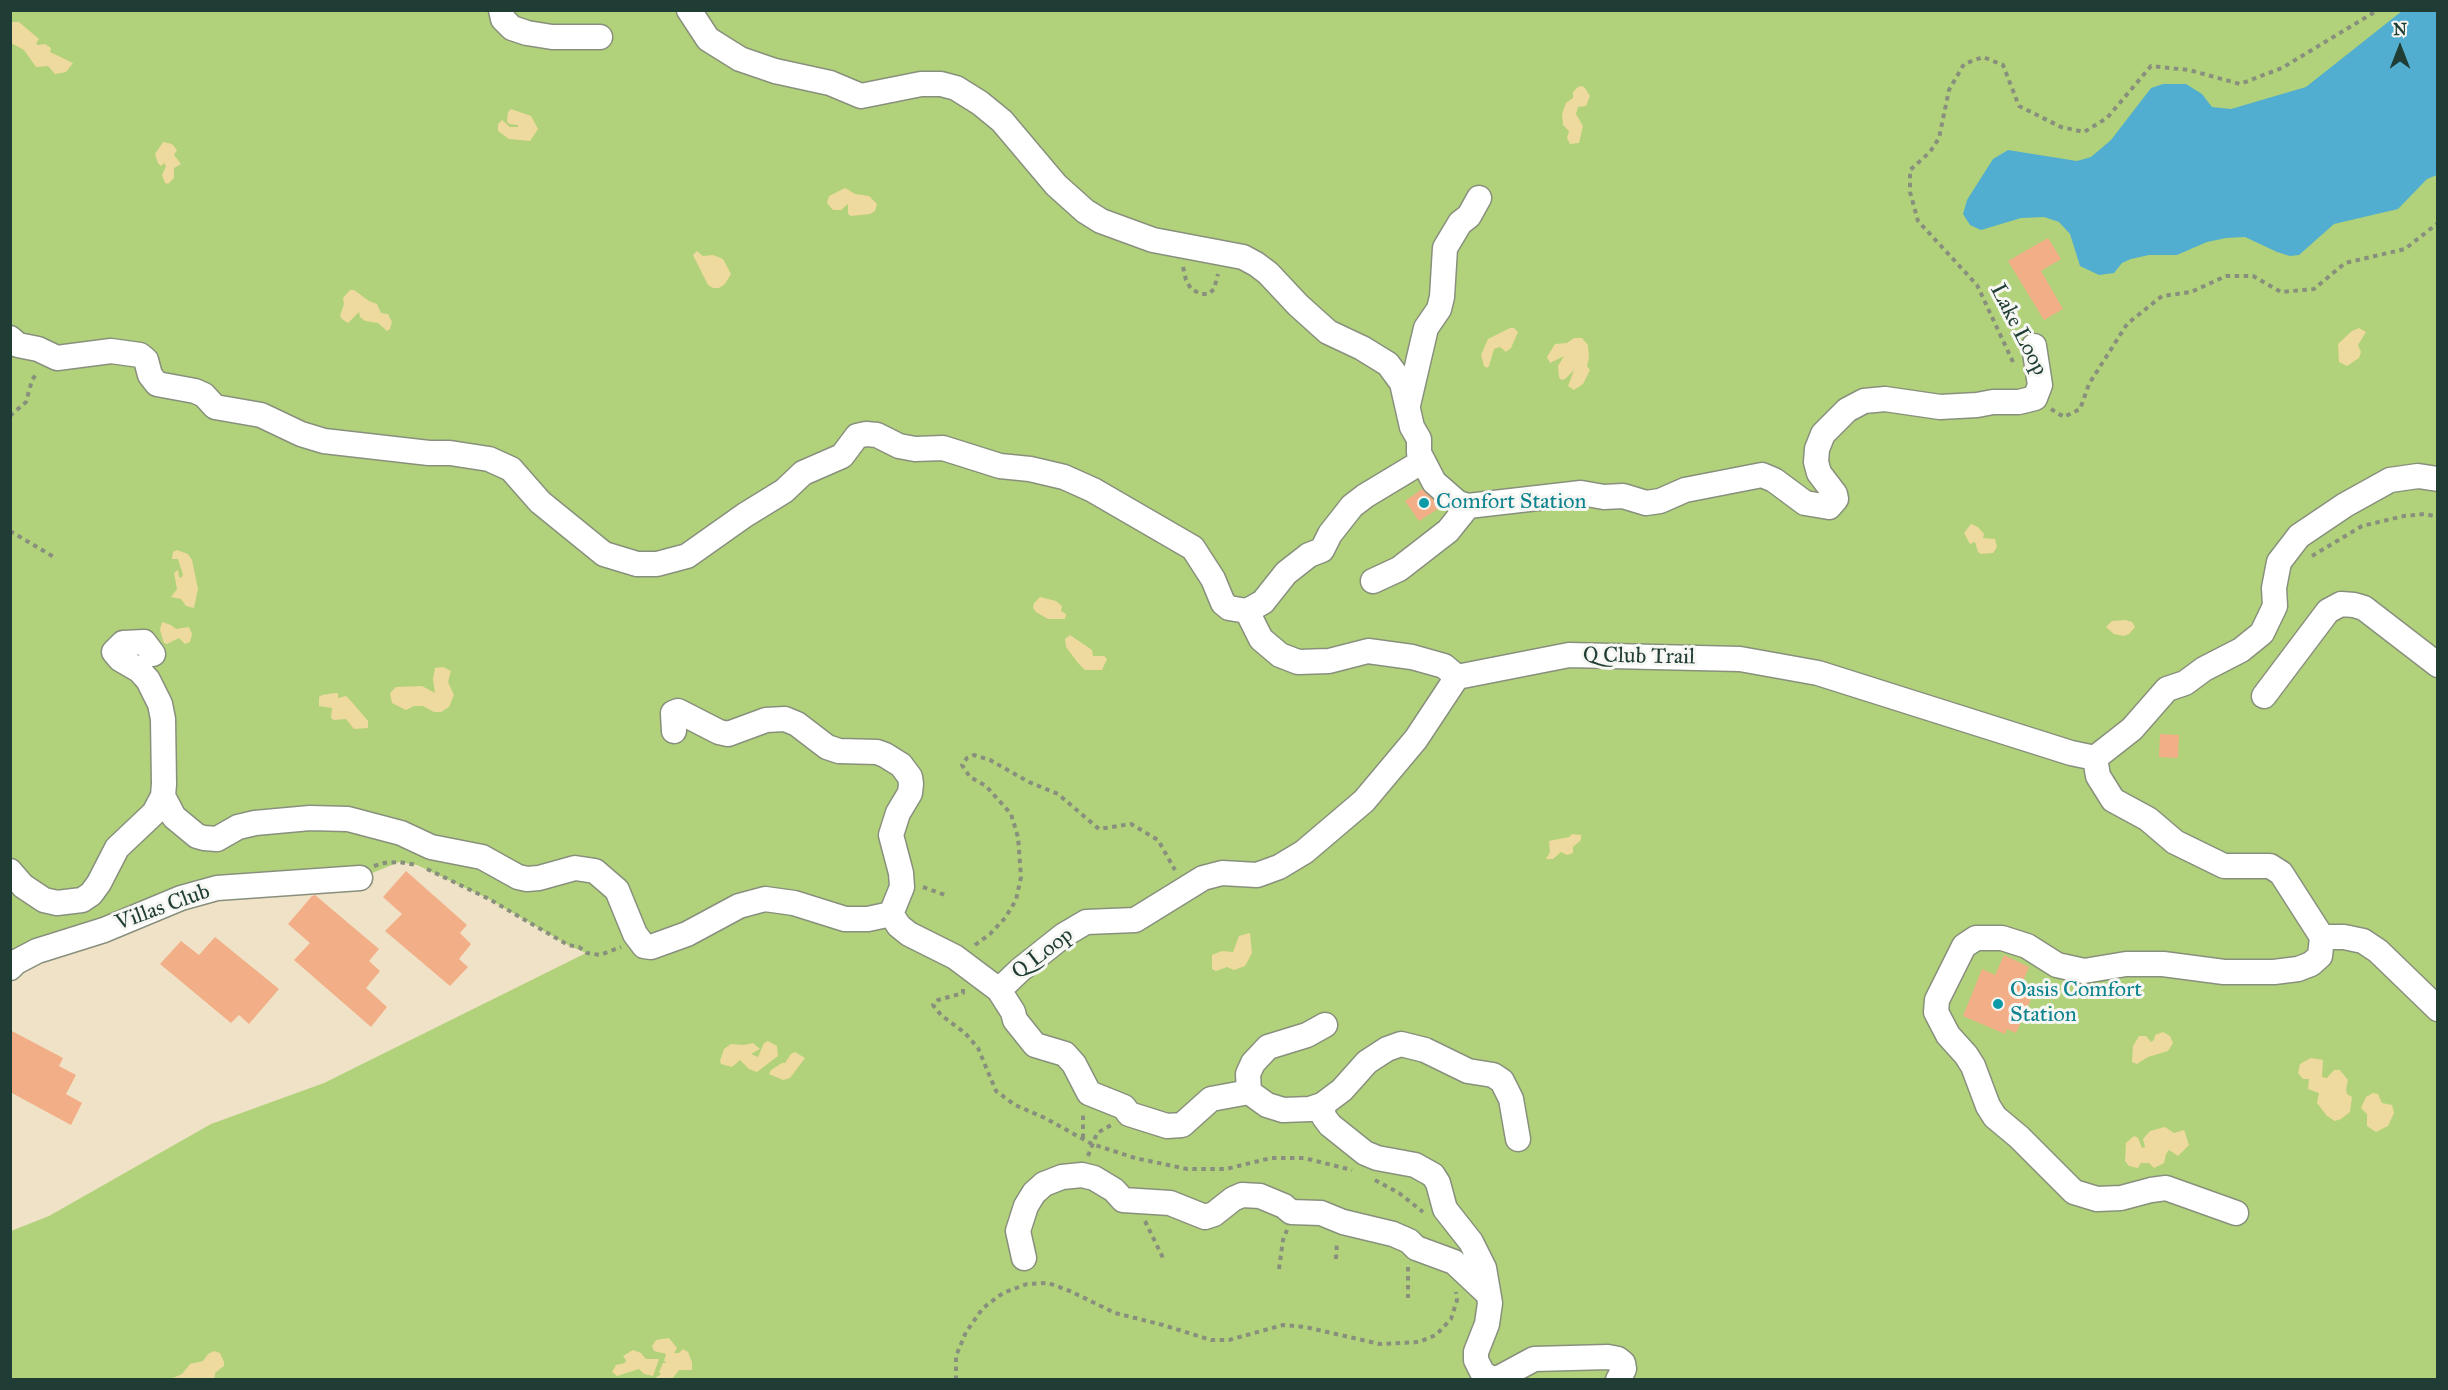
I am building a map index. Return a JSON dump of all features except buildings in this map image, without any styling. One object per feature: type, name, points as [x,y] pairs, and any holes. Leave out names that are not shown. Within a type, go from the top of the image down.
[{"type":"street","points":[[501,10],[503,20],[512,28],[527,33],[552,37],[600,37]]},
{"type":"street","points":[[689,10],[708,39],[740,59],[764,68],[830,83],[861,96],[921,84],[941,84],[966,93],[1002,121],[1071,200],[1101,221],[1153,240],[1243,257],[1256,264],[1328,332],[1362,348],[1388,364],[1402,383],[1412,426],[1419,439],[1419,453],[1434,482],[1458,503],[1468,506],[1581,493],[1623,496],[1646,503],[1660,501],[1685,490],[1762,476],[1774,480],[1805,503],[1828,507],[1836,500],[1835,494],[1819,473],[1816,449],[1823,434],[1847,410],[1864,401],[1885,399],[1940,407],[2019,402],[2035,398],[2040,385],[2034,346]]},
{"type":"street","points":[[1408,405],[1426,328],[1439,309],[1442,297],[1444,248],[1460,223],[1469,216],[1479,198]]},
{"type":"street","points":[[10,338],[18,345],[38,349],[57,358],[111,351],[140,355],[146,360],[150,375],[157,384],[174,389],[195,391],[204,395],[215,407],[261,415],[301,434],[324,441],[489,459],[511,469],[540,502],[604,554],[637,564],[657,564],[687,556],[784,491],[803,473],[842,456],[857,436],[877,435],[886,441],[915,449],[943,448],[1000,466],[1030,469],[1064,477],[1113,500],[1193,548],[1213,579],[1222,603],[1229,608],[1247,611],[1263,602],[1286,573],[1309,555],[1322,550],[1340,519],[1358,501],[1423,460]]},
{"type":"street","points":[[2236,1213],[2166,1188],[2121,1198],[2097,1200],[2074,1192],[2019,1137],[1995,1117],[1988,1106],[1973,1066],[1948,1035],[1936,1012],[1937,1000],[1964,946],[1976,938],[2002,938],[2027,946],[2057,964],[2084,971],[2126,964],[2163,964],[2224,972],[2274,972],[2298,969],[2311,964],[2320,956],[2322,937],[2281,873],[2270,866],[2224,866],[2175,842],[2148,819],[2114,800],[2098,776],[2095,758],[2132,729],[2167,689],[2185,683],[2204,669],[2241,650],[2262,633],[2275,606],[2274,588],[2279,562],[2299,536],[2345,505],[2390,480],[2418,476],[2438,479]]},
{"type":"street","points":[[1373,581],[1399,569],[1448,531],[1468,506]]},
{"type":"street","points":[[2264,696],[2328,611],[2342,604],[2364,608],[2438,665]]},
{"type":"street","points":[[1247,611],[1261,639],[1280,655],[1298,662],[1329,662],[1368,651],[1412,657],[1444,666],[1457,677]]},
{"type":"street","points":[[153,654],[144,642],[123,643],[114,652],[120,659],[139,670],[148,680],[160,704],[163,718],[163,796],[174,817],[197,836],[217,839],[238,827],[255,823],[310,818],[348,819],[401,833],[431,847],[482,857],[518,877],[527,879],[575,868],[587,868],[604,877],[617,890],[639,941],[644,946],[651,947],[687,934],[739,906],[765,899],[794,903],[846,920],[868,920],[891,914]]},
{"type":"street","name":"Q Club Trail","points":[[1457,677],[1569,655],[1740,658],[1818,673],[2071,753],[2095,758]]},
{"type":"street","name":"Q Loop","points":[[1249,1092],[1211,1099],[1182,1125],[1167,1126],[1129,1114],[1124,1107],[1089,1094],[1074,1064],[1065,1054],[1035,1045],[1015,1020],[1014,1011],[999,990],[1064,935],[1086,922],[1135,920],[1203,878],[1222,873],[1257,875],[1279,867],[1304,852],[1364,801],[1416,739],[1457,677]]},
{"type":"street","points":[[674,731],[673,713],[678,711],[719,732],[728,734],[766,720],[785,718],[797,724],[827,747],[839,751],[877,752],[901,765],[910,777],[911,784],[910,793],[898,813],[891,835],[901,873],[902,887],[891,914]]},
{"type":"street","points":[[10,871],[32,894],[44,900],[57,903],[82,900],[91,894],[99,883],[117,848],[154,813],[163,796]]},
{"type":"street","name":"Villas Club","points":[[10,968],[37,951],[104,930],[181,898],[217,888],[360,878]]},
{"type":"street","points":[[891,914],[899,926],[909,934],[955,957],[999,990]]},
{"type":"street","points":[[2322,937],[2344,937],[2363,941],[2378,951],[2438,1009]]},
{"type":"street","points":[[1324,1025],[1307,1035],[1268,1047],[1253,1063],[1248,1074],[1249,1092],[1267,1105],[1283,1110],[1310,1109],[1322,1105],[1342,1090],[1366,1062],[1401,1044],[1425,1050],[1468,1071],[1493,1075],[1502,1081],[1511,1099],[1518,1139]]},
{"type":"street","points":[[1322,1105],[1324,1116],[1330,1125],[1365,1153],[1377,1158],[1415,1166],[1433,1175],[1438,1183],[1444,1209],[1471,1242],[1484,1268],[1490,1303],[1487,1324],[1476,1352],[1476,1360],[1482,1372],[1488,1377],[1497,1379],[1534,1359],[1600,1357],[1618,1359],[1623,1364],[1624,1369],[1618,1380]]},
{"type":"street","points":[[1024,1258],[1018,1231],[1026,1206],[1034,1193],[1044,1184],[1062,1177],[1082,1174],[1114,1190],[1123,1200],[1170,1203],[1204,1217],[1214,1214],[1233,1198],[1242,1195],[1260,1196],[1284,1206],[1291,1212],[1321,1213],[1343,1222],[1402,1236],[1416,1248],[1454,1262],[1487,1293]]},
{"type":"path","name":"Lake Loop","points":[[2378,10],[2282,68],[2240,84],[2189,70],[2151,66],[2107,118],[2084,132],[2061,127],[2019,106],[2003,65],[1983,57],[1964,64],[1949,90],[1939,138],[1930,152],[1910,170],[1910,192],[1918,221],[1977,285],[2014,363],[2035,398],[2064,417],[2080,409],[2090,384],[2127,324],[2162,296],[2191,292],[2226,276],[2253,276],[2281,292],[2314,289],[2345,263],[2405,249],[2438,223]]},
{"type":"path","points":[[10,416],[26,402],[36,373],[57,358]]},
{"type":"path","points":[[10,531],[54,557]]},
{"type":"path","points":[[360,878],[372,867],[384,863],[417,865],[489,899],[568,945],[579,947],[587,953],[600,955],[639,941]]},
{"type":"path","points":[[1082,1174],[1097,1133],[1129,1114]]},
{"type":"path","points":[[1135,1201],[1164,1260]]},
{"type":"path","points":[[1279,1269],[1283,1240],[1289,1226],[1291,1212]]},
{"type":"path","points":[[1408,1298],[1408,1263],[1416,1248]]},
{"type":"green space","points":[[11,11],[2437,11],[2437,1379],[11,1379],[11,1231],[49,1216],[211,1124],[324,1083],[586,953],[489,899],[417,865],[399,862],[360,878],[217,888],[11,968]]},
{"type":"sand","points":[[11,22],[19,22],[39,39],[36,44],[45,44],[51,48],[50,52],[73,63],[66,72],[55,74],[48,66],[36,67],[24,50],[11,43]]},
{"type":"sand","points":[[1582,86],[1590,96],[1586,106],[1578,107],[1576,114],[1583,126],[1579,143],[1570,144],[1567,138],[1569,131],[1563,125],[1562,114],[1566,103],[1573,98],[1573,92]]},
{"type":"sand","points":[[511,109],[531,116],[538,129],[530,141],[509,139],[498,131],[498,124],[502,120],[510,127],[518,127],[507,121],[508,112]]},
{"type":"sand","points":[[163,142],[172,144],[177,150],[174,155],[181,164],[174,168],[174,178],[168,184],[165,183],[162,175],[166,166],[164,163],[161,166],[158,163],[155,154]]},
{"type":"sand","points":[[845,188],[855,194],[869,196],[877,204],[875,211],[870,214],[851,216],[848,214],[848,204],[841,210],[833,210],[827,203],[829,196]]},
{"type":"sand","points":[[697,251],[703,256],[713,255],[723,259],[731,274],[725,284],[719,288],[708,285],[693,255]]},
{"type":"sand","points":[[350,290],[354,290],[377,304],[381,313],[388,314],[392,322],[390,329],[387,331],[378,323],[365,321],[360,317],[359,312],[348,323],[342,319],[340,316],[344,304],[343,298]]},
{"type":"sand","points":[[1510,328],[1518,332],[1511,348],[1506,352],[1500,347],[1494,349],[1487,368],[1484,366],[1481,355],[1488,339]]},
{"type":"sand","points":[[2359,328],[2366,332],[2358,345],[2361,352],[2359,358],[2347,366],[2339,362],[2338,344],[2352,331]]},
{"type":"sand","points":[[1574,338],[1582,338],[1588,345],[1587,366],[1590,370],[1583,384],[1574,390],[1568,386],[1574,370],[1565,379],[1561,380],[1559,377],[1558,366],[1564,356],[1550,363],[1547,357],[1555,344],[1567,343]]},
{"type":"sand","points":[[1971,524],[1978,527],[1984,534],[1983,538],[1995,539],[1997,547],[1993,553],[1981,554],[1975,542],[1970,544],[1964,533]]},
{"type":"sand","points":[[177,550],[188,554],[192,560],[198,589],[194,608],[186,606],[181,599],[171,597],[177,589],[174,573],[178,570],[179,577],[183,575],[178,559],[172,559],[173,552]]},
{"type":"sand","points":[[1040,597],[1056,601],[1062,606],[1061,611],[1066,614],[1065,619],[1048,619],[1036,612],[1033,608],[1034,603]]},
{"type":"sand","points":[[2112,621],[2132,622],[2135,627],[2124,636],[2114,634],[2106,627]]},
{"type":"sand","points":[[162,622],[176,629],[189,627],[192,634],[190,642],[185,644],[179,638],[167,644],[164,643],[160,630]]},
{"type":"sand","points":[[1070,635],[1092,650],[1093,656],[1104,656],[1107,659],[1102,670],[1085,670],[1078,663],[1066,647],[1065,639]]},
{"type":"sand","points":[[443,667],[451,671],[448,682],[454,695],[449,707],[441,712],[434,712],[423,706],[414,706],[406,710],[392,703],[390,693],[396,687],[422,686],[435,693],[433,679],[435,668]]},
{"type":"sand","points":[[338,693],[338,698],[346,696],[351,701],[368,721],[368,728],[354,729],[346,719],[331,718],[332,708],[319,706],[319,697]]},
{"type":"sand","points":[[1572,834],[1581,835],[1581,840],[1573,847],[1573,853],[1567,855],[1561,852],[1553,859],[1546,859],[1550,852],[1549,841],[1569,837]]},
{"type":"sand","points":[[1250,933],[1252,953],[1245,966],[1234,970],[1227,967],[1216,971],[1212,969],[1212,955],[1222,951],[1233,952],[1239,936]]},
{"type":"sand","points":[[2163,1032],[2170,1036],[2173,1043],[2168,1051],[2148,1057],[2137,1064],[2132,1062],[2133,1046],[2139,1036],[2146,1036],[2151,1042],[2155,1035]]},
{"type":"sand","points":[[768,1041],[777,1046],[778,1056],[757,1072],[749,1069],[740,1060],[732,1067],[721,1064],[724,1049],[731,1044],[753,1043],[760,1049],[751,1054],[758,1057],[764,1043]]},
{"type":"sand","points":[[795,1052],[805,1058],[790,1078],[783,1080],[769,1074],[771,1070],[785,1063]]},
{"type":"sand","points":[[2311,1058],[2323,1060],[2322,1077],[2327,1078],[2334,1070],[2340,1070],[2348,1080],[2347,1094],[2352,1097],[2350,1112],[2341,1119],[2335,1121],[2327,1116],[2317,1103],[2319,1093],[2308,1089],[2309,1079],[2303,1079],[2298,1073],[2300,1064]]},
{"type":"sand","points":[[2373,1093],[2378,1094],[2382,1103],[2392,1105],[2394,1113],[2388,1126],[2376,1132],[2367,1126],[2367,1114],[2361,1108],[2366,1097]]},
{"type":"sand","points":[[2165,1127],[2174,1133],[2184,1130],[2189,1145],[2178,1156],[2169,1150],[2164,1163],[2154,1168],[2149,1163],[2141,1163],[2138,1168],[2129,1166],[2125,1161],[2126,1143],[2134,1136],[2138,1138],[2142,1148],[2145,1147],[2143,1139],[2150,1131]]},
{"type":"sand","points":[[669,1338],[677,1348],[674,1353],[679,1353],[683,1349],[688,1352],[692,1370],[679,1370],[672,1379],[654,1379],[661,1374],[659,1372],[663,1363],[667,1363],[664,1361],[666,1354],[654,1351],[652,1346],[656,1340]]},
{"type":"sand","points":[[633,1350],[641,1353],[646,1359],[659,1359],[653,1376],[644,1374],[639,1369],[617,1376],[612,1372],[616,1365],[625,1363],[623,1356]]},
{"type":"sand","points":[[214,1351],[220,1353],[224,1362],[224,1366],[215,1373],[215,1377],[171,1379],[182,1374],[190,1364],[203,1361],[208,1354]]},
{"type":"water","points":[[2402,11],[2437,11],[2437,175],[2427,179],[2398,209],[2334,224],[2299,255],[2290,256],[2277,252],[2245,237],[2226,238],[2207,242],[2177,255],[2149,255],[2131,259],[2122,263],[2114,273],[2099,275],[2080,266],[2070,234],[2059,222],[2044,217],[2021,218],[1981,230],[1970,225],[1963,214],[1967,200],[1993,159],[2008,150],[2077,161],[2091,157],[2111,140],[2151,88],[2163,84],[2186,84],[2202,94],[2212,107],[2231,109],[2306,87]]},
{"type":"place","name":"Comfort Station","points":[[1424,503]]},
{"type":"place","name":"Oasis Comfort Station","points":[[1998,1004]]}]
